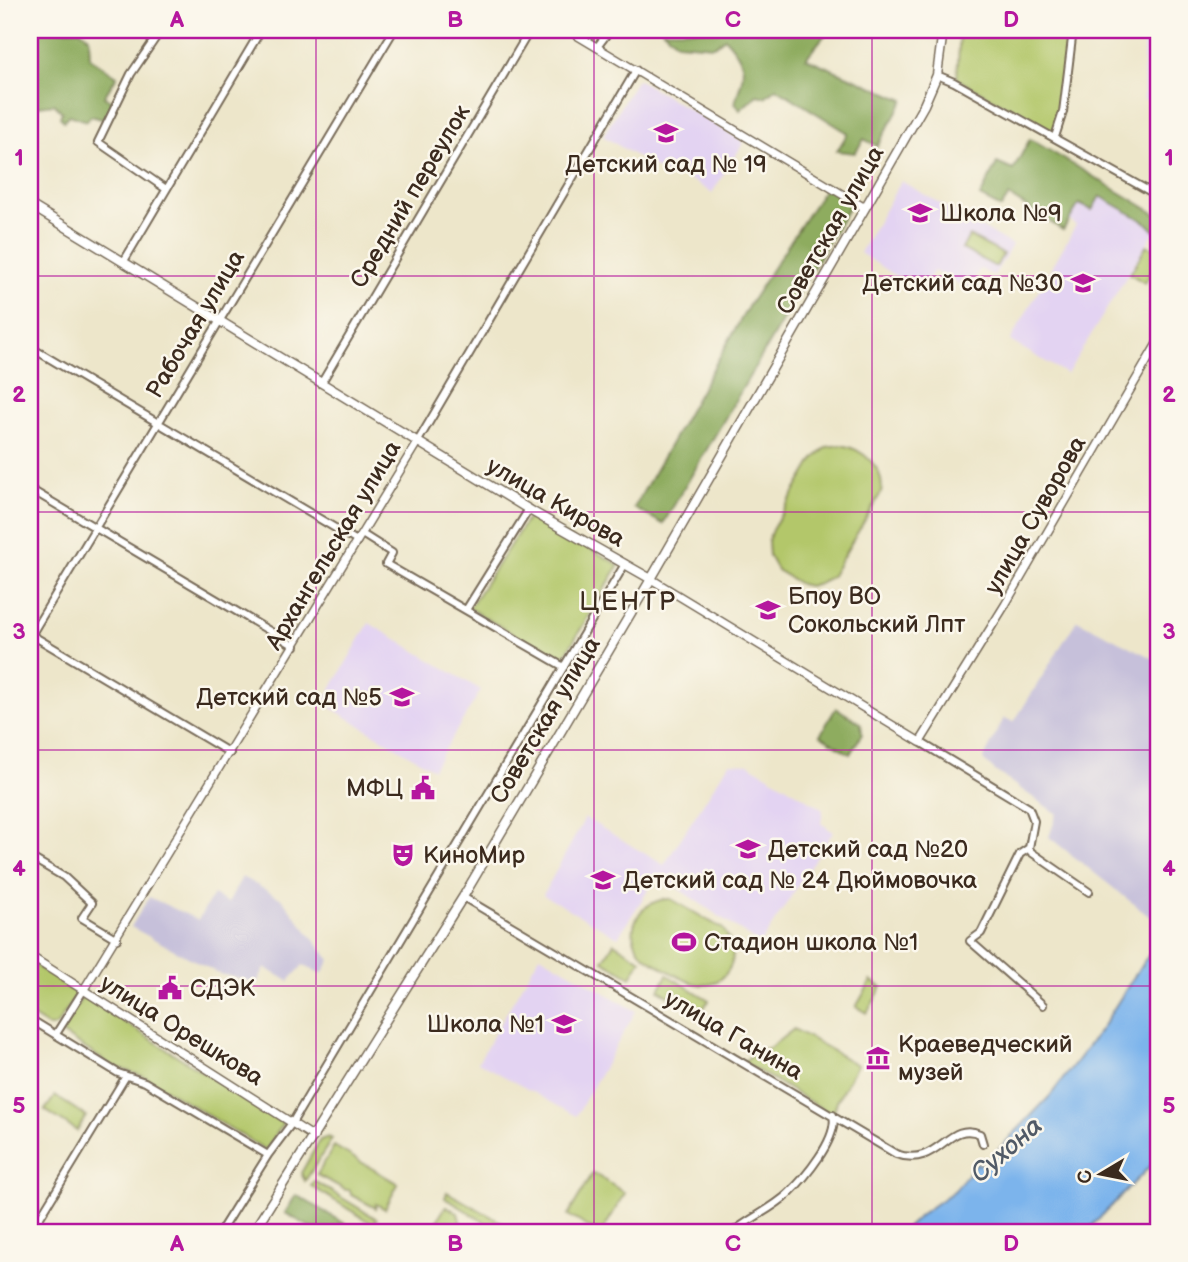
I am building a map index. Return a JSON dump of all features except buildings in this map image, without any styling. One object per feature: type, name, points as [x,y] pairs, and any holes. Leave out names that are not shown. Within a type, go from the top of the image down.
[{"type":"main road","name":"Советская улица","points":[[253,1232],[463,897],[651,579],[865,208],[924,105],[937,75],[943,30]]},
{"type":"main road","name":"улица Кирова","points":[[30,205],[529,509],[651,579]]},
{"type":"street","points":[[161,30],[131,74],[98,142],[166,189]]},
{"type":"street","points":[[124,261],[261,30]]},
{"type":"street","name":"Рабочая улица","points":[[30,635],[394,30]]},
{"type":"street","name":"Средний переулок","points":[[322,382],[530,30]]},
{"type":"street","points":[[568,30],[865,208]]},
{"type":"street","points":[[597,47],[610,30]]},
{"type":"street","points":[[1055,137],[1063,111],[1073,30]]},
{"type":"street","name":"Архангельская улица","points":[[56,1034],[117,939],[295,646],[636,70]]},
{"type":"street","points":[[937,75],[1055,137],[1158,196]]},
{"type":"street","name":"улица Суворова","points":[[920,742],[1004,605],[1158,342]]},
{"type":"street","points":[[30,347],[158,424],[392,553],[386,564],[564,667]]},
{"type":"street","points":[[30,489],[295,646]]},
{"type":"street","points":[[466,610],[529,509]]},
{"type":"street","points":[[220,1232],[292,1122],[625,564]]},
{"type":"street","name":"улица Кирова","points":[[651,579],[1029,808],[1034,821],[1029,848]]},
{"type":"street","points":[[30,635],[230,753]]},
{"type":"street","points":[[1043,1005],[970,940],[981,933],[1020,854],[1029,848],[1089,892]]},
{"type":"street","points":[[30,857],[64,877],[83,894],[92,903],[82,918],[117,939]]},
{"type":"street","name":"улица Ганина","points":[[463,897],[903,1157],[921,1157],[933,1152],[957,1132],[970,1130],[980,1135],[983,1144]]},
{"type":"street","name":"улица Орешкова","points":[[30,956],[314,1137]]},
{"type":"street","points":[[30,1019],[118,1073],[145,1082],[268,1155]]},
{"type":"street","points":[[31,1232],[126,1076]]},
{"type":"street","points":[[733,1232],[787,1195],[817,1159],[832,1135],[833,1115]]},
{"type":"shaded area","points":[[1143,30],[1158,30],[1158,101],[1144,100]]},
{"type":"shaded area","name":"Детский сад № 19","points":[[637,79],[744,142],[712,193],[670,167],[665,174],[603,136]]},
{"type":"shaded area","name":"Школа №9","points":[[901,181],[1012,245],[994,276],[980,269],[968,290],[934,271],[920,291],[860,253]]},
{"type":"shaded area","name":"Детский сад №30","points":[[1091,184],[1158,225],[1067,374],[1010,341],[1076,225],[1070,220]]},
{"type":"shaded area","points":[[1077,620],[1158,661],[1158,905],[1150,917],[1049,837],[1057,814],[983,760],[1004,718],[1014,722]]},
{"type":"shaded area","name":"Детский сад №5","points":[[369,623],[481,690],[433,769],[323,703]]},
{"type":"shaded area","name":"Детский сад №20","points":[[729,763],[749,764],[823,809],[821,823],[833,832],[760,944],[658,875],[618,937],[543,895],[585,818],[664,865]]},
{"type":"shaded area","points":[[242,877],[282,899],[330,960],[322,974],[303,965],[289,981],[265,968],[257,983],[220,974],[131,927],[149,897],[198,920],[213,895],[228,903]]},
{"type":"shaded area","name":"Школа №1","points":[[540,955],[636,1011],[576,1116],[478,1062]]},
{"type":"green space","points":[[30,30],[80,30],[89,37],[90,58],[117,76],[104,97],[115,103],[105,120],[91,116],[87,121],[69,115],[64,121],[60,117],[62,112],[54,104],[30,107]]},
{"type":"green space","points":[[663,30],[829,30],[806,58],[904,100],[877,146],[864,139],[855,153],[837,151],[848,133],[776,88],[765,97],[757,95],[740,110],[735,102],[743,68],[738,55],[725,38],[714,46],[677,43]]},
{"type":"green space","points":[[960,30],[1071,30],[1060,111],[1053,132],[957,79]]},
{"type":"green space","points":[[1030,139],[1158,215],[1156,232],[1147,223],[1100,196],[1092,210],[1079,204],[1063,230],[1009,196],[1001,208],[980,197],[997,163],[1013,170]]},
{"type":"green space","points":[[827,185],[853,200],[663,524],[634,508],[749,305]]},
{"type":"green space","points":[[969,236],[1003,254],[996,267],[962,249]]},
{"type":"green space","points":[[1147,245],[1158,252],[1158,261],[1145,283],[1130,274]]},
{"type":"green space","points":[[840,445],[857,450],[871,461],[880,476],[881,493],[831,577],[809,586],[800,584],[777,570],[769,556],[768,541],[814,459],[827,447]]},
{"type":"green space","points":[[530,515],[619,565],[561,662],[469,608]]},
{"type":"green space","points":[[836,708],[861,723],[862,734],[850,754],[820,735]]},
{"type":"green space","points":[[671,899],[723,929],[728,938],[733,954],[731,964],[722,978],[714,983],[696,984],[678,977],[644,956],[635,942],[633,932],[639,915],[652,903]]},
{"type":"green space","points":[[614,943],[641,960],[631,977],[603,961]]},
{"type":"green space","points":[[30,962],[75,991],[76,996],[56,1026],[49,1027],[30,1015]]},
{"type":"green space","points":[[667,975],[709,1000],[700,1014],[659,990]]},
{"type":"green space","points":[[871,981],[882,987],[867,1013],[856,1007]]},
{"type":"green space","points":[[83,996],[283,1123],[266,1150],[145,1077],[111,1065],[63,1034],[63,1029]]},
{"type":"green space","points":[[794,1029],[857,1065],[837,1101],[833,1115],[743,1062],[758,1050],[769,1048]]},
{"type":"green space","points":[[55,1096],[86,1116],[77,1131],[45,1110]]},
{"type":"green space","points":[[328,1137],[332,1139],[305,1181],[301,1173],[320,1140]]},
{"type":"green space","points":[[334,1146],[398,1184],[385,1209],[376,1204],[376,1208],[351,1195],[350,1190],[317,1175]]},
{"type":"green space","points":[[593,1173],[625,1193],[602,1232],[597,1232],[568,1215]]},
{"type":"green space","points":[[314,1181],[377,1219],[373,1224],[311,1186]]},
{"type":"green space","points":[[447,1192],[519,1232],[502,1232],[445,1198]]},
{"type":"green space","points":[[296,1195],[359,1232],[319,1232],[285,1213]]},
{"type":"green space","points":[[446,1206],[458,1213],[463,1232],[430,1232]]},
{"type":"water","name":"Сухона","points":[[1158,944],[1158,1158],[1086,1232],[902,1232],[954,1191],[976,1164],[988,1165],[997,1151],[1050,1096],[1101,1029],[1142,964]]},
{"type":"place","name":"Детский сад № 19","points":[[666,133]]},
{"type":"place","name":"Школа №9","points":[[920,213]]},
{"type":"place","name":"Детский сад №30","points":[[1083,283]]},
{"type":"place","name":"Бпоу ВО Сокольский Лпт","points":[[768,610]]},
{"type":"place","name":"Детский сад №5","points":[[402,697]]},
{"type":"place","name":"МФЦ","points":[[423,788]]},
{"type":"place","name":"Детский сад №20","points":[[748,849]]},
{"type":"place","name":"КиноМир","points":[[403,855]]},
{"type":"place","name":"Детский сад № 24 Дюймовочка","points":[[603,880]]},
{"type":"place","name":"Стадион школа №1","points":[[684,942]]},
{"type":"place","name":"СДЭК","points":[[170,988]]},
{"type":"place","name":"Школа №1","points":[[564,1024]]},
{"type":"place","name":"Краеведческий музей","points":[[878,1058]]},
{"type":"district","name":"ЦЕНТР","points":[[628,601]]}]
